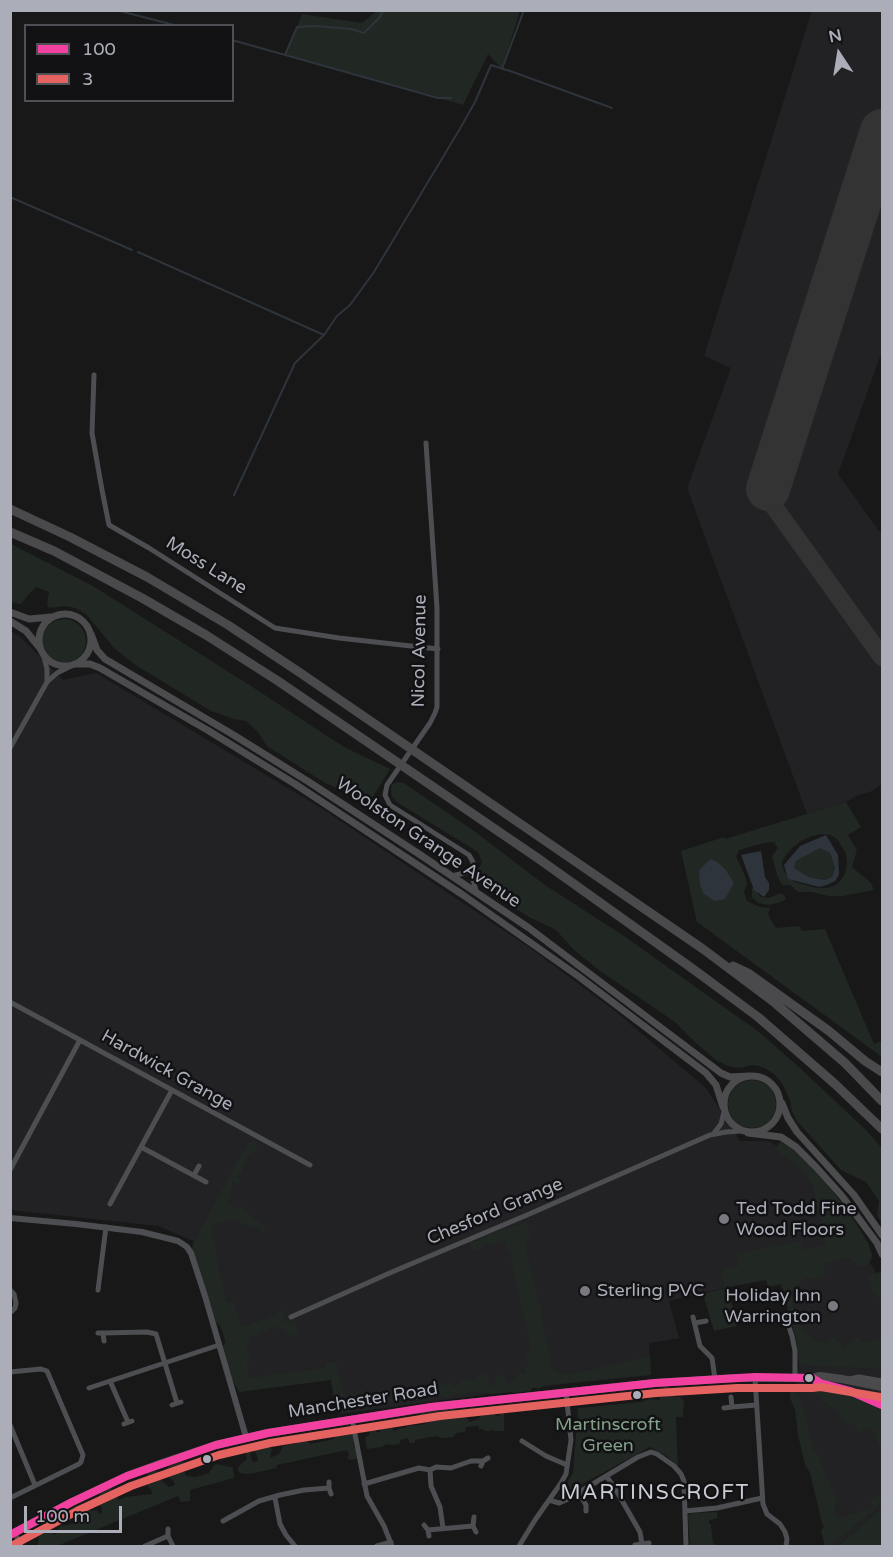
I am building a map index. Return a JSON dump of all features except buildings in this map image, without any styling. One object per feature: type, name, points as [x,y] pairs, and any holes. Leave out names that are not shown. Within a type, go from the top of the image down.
[{"type":"highway","points":[[10,509],[147,577],[228,625],[299,672],[703,949],[784,1010],[845,1064],[882,1101]]},
{"type":"highway","points":[[10,532],[54,551],[132,593],[278,681],[529,853],[758,1017],[835,1084],[882,1129]]},
{"type":"highway","points":[[703,949],[748,974],[882,1072]]},
{"type":"main road","points":[[10,612],[29,619],[56,616]]},
{"type":"main road","points":[[10,621],[26,631],[42,652],[54,664],[73,665],[82,661],[90,649],[91,634],[85,623],[75,616],[62,614],[56,616],[48,620],[43,627],[39,644],[42,652]]},
{"type":"main road","name":"Woolston Grange Avenue","points":[[91,634],[97,650],[110,663],[309,782],[476,892],[538,935],[721,1073],[730,1077],[749,1076]]},
{"type":"main road","name":"Woolston Grange Avenue","points":[[73,665],[90,664],[100,668],[209,731],[295,784],[463,895],[588,984],[706,1074],[716,1085],[724,1110]]},
{"type":"main road","points":[[882,1235],[854,1195],[797,1132],[788,1118],[774,1085],[762,1077],[749,1076],[733,1083],[724,1098],[724,1110],[731,1124],[745,1132],[781,1137],[796,1147],[842,1196],[877,1243],[882,1254]]},
{"type":"main road","points":[[745,1132],[758,1132],[773,1123],[778,1116],[780,1098]]},
{"type":"main road","name":"Manchester Road","points":[[13,1534],[127,1476],[188,1454],[246,1437],[352,1419],[439,1406],[566,1392],[715,1379],[820,1376],[882,1387]]},
{"type":"main road","name":"Manchester Road","points":[[812,1378],[819,1383],[850,1391],[882,1405]]},
{"type":"main road","points":[[850,1380],[859,1378],[882,1382]]},
{"type":"street","name":"Moss Lane","points":[[94,375],[92,433],[110,525],[276,628],[339,638],[438,649]]},
{"type":"street","name":"Nicol Avenue","points":[[426,443],[437,608],[437,707],[426,728],[385,788],[385,795],[390,805],[469,855],[473,862],[472,881],[476,892]]},
{"type":"street","points":[[42,652],[47,669],[47,682]]},
{"type":"street","points":[[10,748],[47,682],[57,673],[73,665]]},
{"type":"street","points":[[452,876],[472,871]]},
{"type":"street","name":"Hardwick Grange","points":[[10,1002],[309,1166]]},
{"type":"street","points":[[10,1170],[80,1040]]},
{"type":"street","points":[[110,1204],[172,1090]]},
{"type":"street","points":[[710,1135],[721,1125],[724,1110]]},
{"type":"street","name":"Chesford Grange","points":[[291,1317],[710,1135],[745,1132]]},
{"type":"street","points":[[141,1147],[206,1182]]},
{"type":"street","points":[[194,1175],[199,1166]]},
{"type":"street","points":[[10,1218],[142,1232],[178,1241],[187,1247],[191,1253],[246,1437]]},
{"type":"street","points":[[98,1290],[106,1227]]},
{"type":"street","points":[[10,1290],[14,1294],[16,1303],[10,1314]]},
{"type":"street","points":[[778,1319],[786,1318],[792,1336],[795,1352],[795,1377]]},
{"type":"street","points":[[706,1321],[694,1320],[700,1346],[712,1358],[715,1379]]},
{"type":"street","points":[[104,1341],[101,1333],[154,1333],[177,1403]]},
{"type":"street","points":[[89,1388],[219,1345]]},
{"type":"street","points":[[10,1372],[41,1369],[47,1371],[83,1459],[79,1464],[10,1498]]},
{"type":"street","points":[[754,1377],[762,1498],[765,1512],[780,1524],[785,1532],[786,1546]]},
{"type":"street","points":[[110,1381],[128,1422]]},
{"type":"street","points":[[519,1546],[566,1474],[571,1434],[566,1392]]},
{"type":"street","points":[[731,1397],[732,1407]]},
{"type":"street","points":[[724,1408],[756,1405]]},
{"type":"street","points":[[352,1419],[364,1484],[370,1502],[392,1544],[377,1546]]},
{"type":"street","points":[[10,1425],[35,1485]]},
{"type":"street","points":[[522,1441],[546,1456],[567,1465]]},
{"type":"street","points":[[549,1500],[559,1503],[607,1477],[638,1456],[651,1452],[657,1454],[681,1474],[684,1481],[686,1546]]},
{"type":"street","points":[[364,1484],[419,1468],[430,1470],[436,1467],[451,1468],[471,1461],[484,1462]]},
{"type":"street","points":[[430,1470],[443,1528]]},
{"type":"street","points":[[607,1477],[646,1543],[635,1545]]},
{"type":"street","points":[[223,1521],[259,1502],[284,1494],[330,1488]]},
{"type":"street","points":[[579,1493],[586,1505],[586,1511]]},
{"type":"street","points":[[274,1498],[280,1524],[292,1546]]},
{"type":"street","points":[[685,1511],[717,1508],[762,1498]]},
{"type":"street","points":[[225,1509],[229,1517]]},
{"type":"street","points":[[427,1530],[474,1529],[474,1517]]},
{"type":"street","points":[[168,1529],[172,1546]]},
{"type":"street","points":[[13,1534],[21,1546]]},
{"type":"street","points":[[145,1546],[168,1536]]},
{"type":"shaded area","points":[[812,10],[882,11],[882,351],[838,474],[882,535],[882,784],[846,802],[807,814],[687,488],[731,368],[704,356]]},
{"type":"shaded area","points":[[11,631],[18,635],[63,680],[96,673],[321,808],[530,948],[615,1011],[706,1088],[740,1141],[768,1141],[796,1156],[865,1254],[882,1283],[882,1507],[838,1546],[825,1546],[821,1530],[824,1527],[795,1391],[799,1367],[794,1321],[781,1284],[768,1287],[766,1280],[669,1301],[679,1338],[649,1343],[651,1375],[563,1384],[340,1414],[339,1410],[335,1410],[331,1380],[239,1392],[198,1243],[158,1226],[11,1210]]},
{"type":"shaded area","points":[[826,835],[838,855],[839,875],[835,881],[819,887],[788,879],[784,865],[800,846]],"holes":[[[820,848],[830,853],[835,868],[832,877],[825,880],[809,877],[794,868],[796,861]]]},
{"type":"shaded area","points":[[761,851],[765,877],[769,883],[769,890],[764,897],[754,890],[741,855]]},
{"type":"shaded area","points":[[711,859],[725,869],[734,883],[725,899],[715,901],[704,894],[700,885],[699,870]]},
{"type":"green space","points":[[378,10],[520,11],[502,69],[488,54],[463,105],[285,55],[302,14],[362,23]]},
{"type":"green space","points":[[11,544],[93,586],[344,747],[390,769],[371,800],[325,783],[267,746],[258,732],[246,721],[211,711],[137,666],[115,649],[86,614],[65,606],[49,608],[47,604],[49,592],[36,587],[21,604],[11,602]]},
{"type":"green space","points":[[64,619],[79,626],[86,641],[79,656],[64,663],[49,656],[42,641],[49,626]]},
{"type":"green space","points":[[404,783],[474,831],[545,885],[624,936],[759,1032],[800,1068],[882,1148],[882,1223],[877,1215],[879,1201],[866,1182],[841,1170],[796,1120],[782,1083],[774,1074],[763,1067],[753,1065],[739,1068],[716,1060],[675,1022],[600,971],[573,949],[556,930],[527,916],[480,884],[477,872],[482,862],[478,852],[398,803],[392,797],[391,790],[392,784]]},
{"type":"green space","points":[[846,802],[861,827],[848,835],[857,850],[852,867],[871,883],[874,890],[843,896],[828,896],[812,892],[798,892],[790,885],[782,885],[772,856],[778,848],[774,842],[739,850],[736,856],[747,884],[744,892],[747,901],[760,907],[770,908],[768,914],[776,928],[799,926],[802,931],[825,929],[874,1044],[882,1041],[882,1057],[697,922],[681,851],[724,837],[725,839]],"holes":[[[830,835],[836,838],[846,854],[845,874],[840,881],[834,886],[817,888],[789,878],[782,864],[783,859],[793,847],[812,836]]]},
{"type":"green space","points":[[819,847],[830,853],[835,868],[832,877],[826,880],[809,877],[794,868],[796,861]]},
{"type":"green space","points":[[752,888],[756,888],[761,897],[768,898],[781,893],[786,899],[769,905],[758,903],[752,897]]},
{"type":"green space","points":[[747,1080],[757,1080],[769,1087],[776,1099],[776,1109],[769,1121],[757,1128],[747,1128],[732,1117],[728,1109],[728,1099],[739,1084]]},
{"type":"green space","points":[[249,1141],[256,1142],[257,1147],[252,1155],[249,1154],[237,1177],[240,1179],[238,1185],[232,1181],[232,1188],[229,1192],[231,1195],[227,1202],[228,1205],[236,1208],[243,1206],[250,1215],[266,1225],[264,1232],[232,1219],[215,1223],[211,1227],[226,1302],[234,1302],[242,1326],[284,1310],[283,1322],[295,1323],[299,1332],[297,1335],[288,1336],[283,1329],[278,1330],[275,1326],[249,1339],[251,1344],[245,1346],[249,1352],[247,1364],[249,1378],[325,1368],[327,1363],[336,1362],[344,1395],[348,1396],[362,1394],[365,1396],[377,1391],[400,1387],[410,1391],[424,1387],[426,1391],[430,1391],[438,1389],[441,1385],[451,1383],[452,1386],[457,1385],[463,1379],[476,1379],[479,1375],[484,1374],[491,1386],[494,1385],[499,1375],[504,1375],[509,1384],[512,1383],[518,1374],[525,1374],[524,1367],[529,1365],[526,1354],[531,1348],[512,1257],[507,1250],[506,1241],[501,1244],[497,1240],[496,1243],[482,1245],[482,1248],[476,1250],[473,1250],[469,1243],[480,1240],[483,1236],[487,1237],[489,1233],[494,1234],[501,1228],[507,1229],[527,1222],[531,1237],[525,1242],[536,1292],[542,1308],[540,1311],[551,1359],[549,1363],[554,1371],[568,1375],[650,1356],[651,1375],[545,1385],[539,1389],[533,1387],[530,1391],[514,1393],[476,1392],[446,1398],[430,1394],[422,1399],[405,1402],[403,1400],[385,1404],[381,1402],[368,1407],[362,1405],[353,1411],[345,1412],[336,1408],[331,1380],[239,1392],[223,1353],[226,1341],[216,1322],[192,1249],[193,1243]]},
{"type":"green space","points":[[780,1142],[790,1147],[811,1166],[847,1209],[868,1243],[872,1255],[867,1265],[862,1267],[848,1257],[824,1264],[826,1274],[822,1277],[804,1278],[790,1292],[796,1316],[803,1330],[815,1340],[825,1343],[833,1337],[845,1349],[856,1336],[864,1343],[882,1337],[882,1369],[800,1365],[797,1343],[781,1284],[768,1287],[766,1280],[728,1287],[737,1326],[714,1331],[703,1294],[724,1288],[721,1269],[739,1265],[737,1254],[800,1241],[803,1250],[826,1245],[813,1188],[805,1173],[776,1148]]},
{"type":"green space","points":[[882,1271],[882,1301],[872,1292],[868,1276]]},
{"type":"green space","name":"Martinscroft Green","points":[[665,1386],[671,1389],[674,1397],[684,1400],[683,1417],[676,1417],[678,1467],[668,1457],[650,1447],[557,1498],[573,1473],[578,1408],[641,1402],[649,1399],[660,1400],[660,1391]]},
{"type":"green space","points":[[818,1386],[841,1391],[882,1410],[882,1452],[872,1428],[858,1433],[855,1424],[849,1426],[837,1412],[814,1394],[813,1390]]},
{"type":"green space","points":[[795,1391],[800,1398],[814,1451],[816,1451],[837,1502],[834,1504],[838,1519],[873,1507],[870,1499],[882,1494],[882,1502],[830,1546],[825,1546],[821,1530],[824,1527],[798,1435],[795,1410],[790,1398],[790,1392]]},
{"type":"green space","points":[[434,1408],[437,1412],[445,1408],[454,1409],[456,1412],[463,1413],[470,1422],[492,1410],[496,1416],[501,1412],[504,1413],[504,1431],[493,1429],[485,1431],[479,1429],[478,1426],[466,1427],[465,1432],[456,1433],[453,1437],[436,1436],[415,1440],[415,1443],[410,1443],[407,1438],[401,1440],[399,1444],[367,1449],[365,1438],[370,1434],[367,1425],[375,1425],[376,1432],[380,1432],[382,1427],[387,1426],[391,1426],[394,1431],[408,1426],[426,1424],[420,1420],[418,1412]]},
{"type":"green space","points":[[349,1431],[356,1439],[353,1442],[357,1449],[356,1459],[347,1458],[349,1455],[347,1450],[277,1465],[276,1468],[255,1473],[245,1474],[238,1470],[238,1467],[247,1459],[245,1449],[249,1449],[252,1461],[257,1461],[254,1449],[256,1443],[268,1442],[272,1449],[270,1458],[279,1454],[283,1446],[297,1443],[299,1436],[311,1444],[334,1439],[335,1432]]},
{"type":"green space","points":[[180,1461],[185,1463],[186,1476],[196,1477],[209,1473],[217,1464],[233,1468],[234,1478],[190,1490],[190,1501],[181,1502],[178,1496],[62,1544],[32,1546],[38,1545],[41,1527],[51,1518],[56,1518],[58,1522],[52,1530],[54,1535],[60,1526],[77,1521],[75,1517],[69,1516],[68,1512],[78,1505],[89,1503],[90,1511],[97,1510],[101,1514],[98,1498],[100,1493],[110,1488],[117,1492],[118,1500],[152,1494],[146,1477],[148,1473],[154,1471],[160,1472],[161,1480],[169,1487],[175,1485],[173,1480],[165,1475],[165,1471],[169,1466]]},
{"type":"green space","points":[[882,1507],[882,1546],[838,1546],[870,1518]]},
{"type":"green space","points":[[717,1512],[717,1518],[709,1521],[713,1542],[716,1546],[690,1546],[688,1515]]},
{"type":"waterway","points":[[116,10],[170,24]]},
{"type":"waterway","points":[[285,55],[297,27],[351,29],[364,33],[380,17],[383,10]]},
{"type":"waterway","points":[[502,69],[524,10]]},
{"type":"waterway","points":[[234,41],[438,98],[451,98]]},
{"type":"waterway","points":[[234,495],[295,363],[324,335],[374,272],[461,127],[491,65],[612,108]]},
{"type":"waterway","points":[[10,197],[132,250]]},
{"type":"waterway","points":[[138,252],[324,335]]},
{"type":"taxiway","points":[[768,489],[767,497],[882,657]]},
{"type":"runway","points":[[768,489],[882,131]]},
{"type":"transit line","name":"100","points":[[10,1535],[127,1476],[216,1445],[268,1433],[431,1407],[655,1383],[755,1377],[812,1378],[882,1405]]},
{"type":"transit line","name":"3","points":[[15,1544],[131,1486],[219,1455],[270,1443],[440,1416],[656,1393],[737,1388],[821,1387],[880,1397]]},
{"type":"place","name":"Ted Todd Fine Wood Floors","points":[[724,1219]]},
{"type":"place","name":"Sterling PVC","points":[[585,1291]]},
{"type":"place","name":"Holiday Inn Warrington","points":[[833,1306]]},
{"type":"district","name":"MARTINSCROFT","points":[[655,1493]]}]
